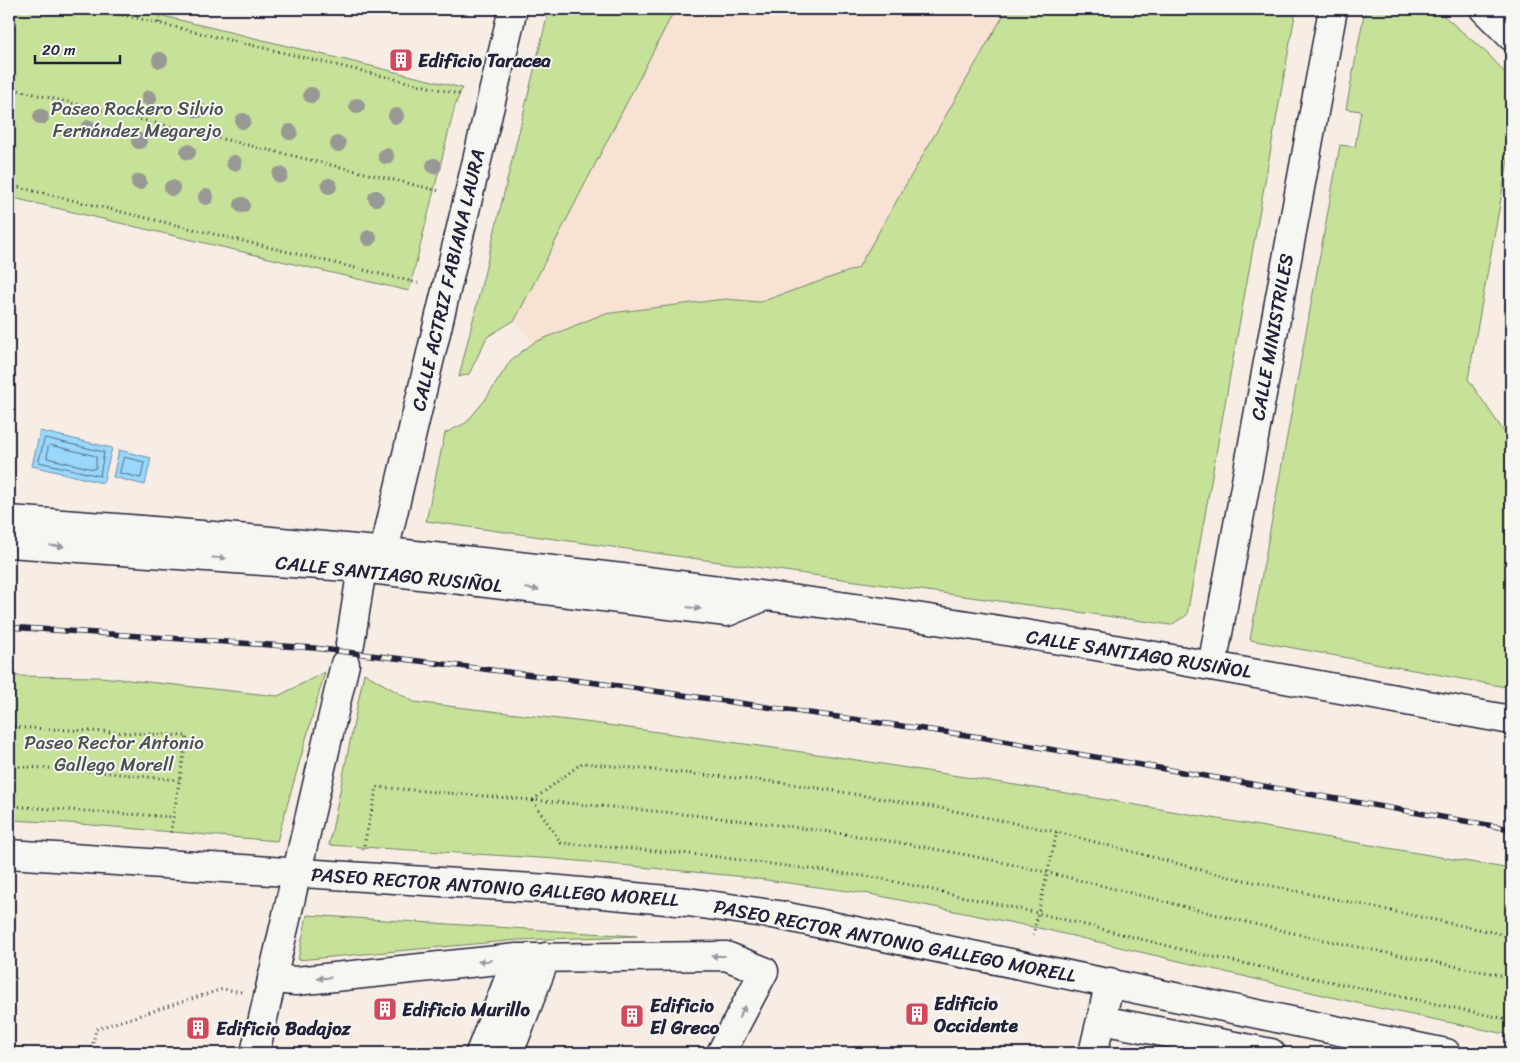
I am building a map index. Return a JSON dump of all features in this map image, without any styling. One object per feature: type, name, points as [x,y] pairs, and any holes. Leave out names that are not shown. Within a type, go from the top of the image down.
[{"type":"street","name":"CALLE ACTRIZ FABIANA LAURA","points":[[384,551],[513,9]]},
{"type":"street","name":"CALLE MINISTRILES","points":[[1212,666],[1332,9]]},
{"type":"street","points":[[1484,9],[1511,36]]},
{"type":"street","name":"CALLE SANTIAGO RUSIÑOL","points":[[9,520],[146,529],[384,551],[831,605],[1212,666],[1511,720]]},
{"type":"street","name":"CALLE SANTIAGO RUSIÑOL","points":[[9,543],[362,568],[727,612],[765,597]]},
{"type":"street","points":[[254,1053],[348,654],[362,568]]},
{"type":"street","name":"PASEO RECTOR ANTONIO GALLEGO MORELL","points":[[9,854],[549,889],[715,906],[778,915],[1110,982],[1438,1052]]},
{"type":"street","points":[[272,979],[296,981],[517,958],[726,956],[764,972],[721,1053]]},
{"type":"street","points":[[509,1053],[546,957]]},
{"type":"street","points":[[480,1053],[517,958]]},
{"type":"street","points":[[1093,1053],[1110,982]]},
{"type":"street","points":[[1102,1020],[1271,1053]]},
{"type":"path","points":[[98,9],[466,96]]},
{"type":"path","points":[[159,23],[162,9]]},
{"type":"path","points":[[9,88],[443,192]]},
{"type":"path","points":[[9,186],[421,283]]},
{"type":"path","points":[[9,727],[186,736],[170,838]]},
{"type":"path","points":[[532,801],[582,763],[786,783],[940,808],[1057,832],[1225,876],[1511,936]]},
{"type":"path","points":[[9,766],[80,770],[179,780]]},
{"type":"path","points":[[362,851],[377,787],[780,825],[930,848],[1048,873],[1238,920],[1511,977]]},
{"type":"path","points":[[532,801],[561,843],[703,855],[878,878],[1038,914],[1200,954],[1511,1020]]},
{"type":"path","points":[[9,806],[173,817]]},
{"type":"path","points":[[1033,936],[1057,832]]},
{"type":"path","points":[[91,1053],[96,1029],[224,989],[243,992]]},
{"type":"shaded area","points":[[675,9],[1007,9],[858,268],[760,302],[724,299],[603,314],[533,343],[515,320]]},
{"type":"green space","name":"Paseo Rockero Silvio Fernández Megarejo","points":[[9,9],[134,9],[462,88],[455,106],[409,291],[9,197]]},
{"type":"green space","points":[[549,9],[675,9],[515,320],[487,337],[469,374],[459,377]]},
{"type":"green space","points":[[1007,9],[1296,9],[1187,615],[1171,625],[426,521],[445,433],[466,423],[485,400],[511,360],[533,343],[603,314],[725,299],[760,302],[858,268]]},
{"type":"green space","points":[[1365,9],[1436,9],[1489,55],[1511,79],[1511,144],[1468,379],[1511,442],[1511,688],[1250,640],[1340,145],[1355,147],[1361,111],[1346,109]]},
{"type":"green space","name":"Paseo Rector Antonio Gallego Morell","points":[[325,672],[277,841],[68,823],[9,820],[9,676],[101,677],[278,696]]},
{"type":"green space","points":[[364,673],[414,702],[593,723],[831,756],[1066,793],[1511,869],[1511,1035],[1378,1008],[1043,929],[870,894],[736,876],[556,859],[329,845]]},
{"type":"green space","points":[[307,915],[637,936],[518,940],[298,960]]},
{"type":"water","points":[[40,431],[112,448],[103,483],[32,466]]},
{"type":"water","points":[[119,450],[151,458],[145,485],[113,477]]},
{"type":"railway","points":[[9,627],[314,648],[597,683],[980,737],[1511,829]]},
{"type":"place","name":"Edificio Taracea","points":[[401,60]]},
{"type":"place","name":"Edificio Murillo","points":[[385,1009]]},
{"type":"place","name":"Edificio Occidente","points":[[917,1014]]},
{"type":"place","name":"Edificio El Greco","points":[[632,1016]]},
{"type":"place","name":"Edificio Badajoz","points":[[198,1028]]}]
